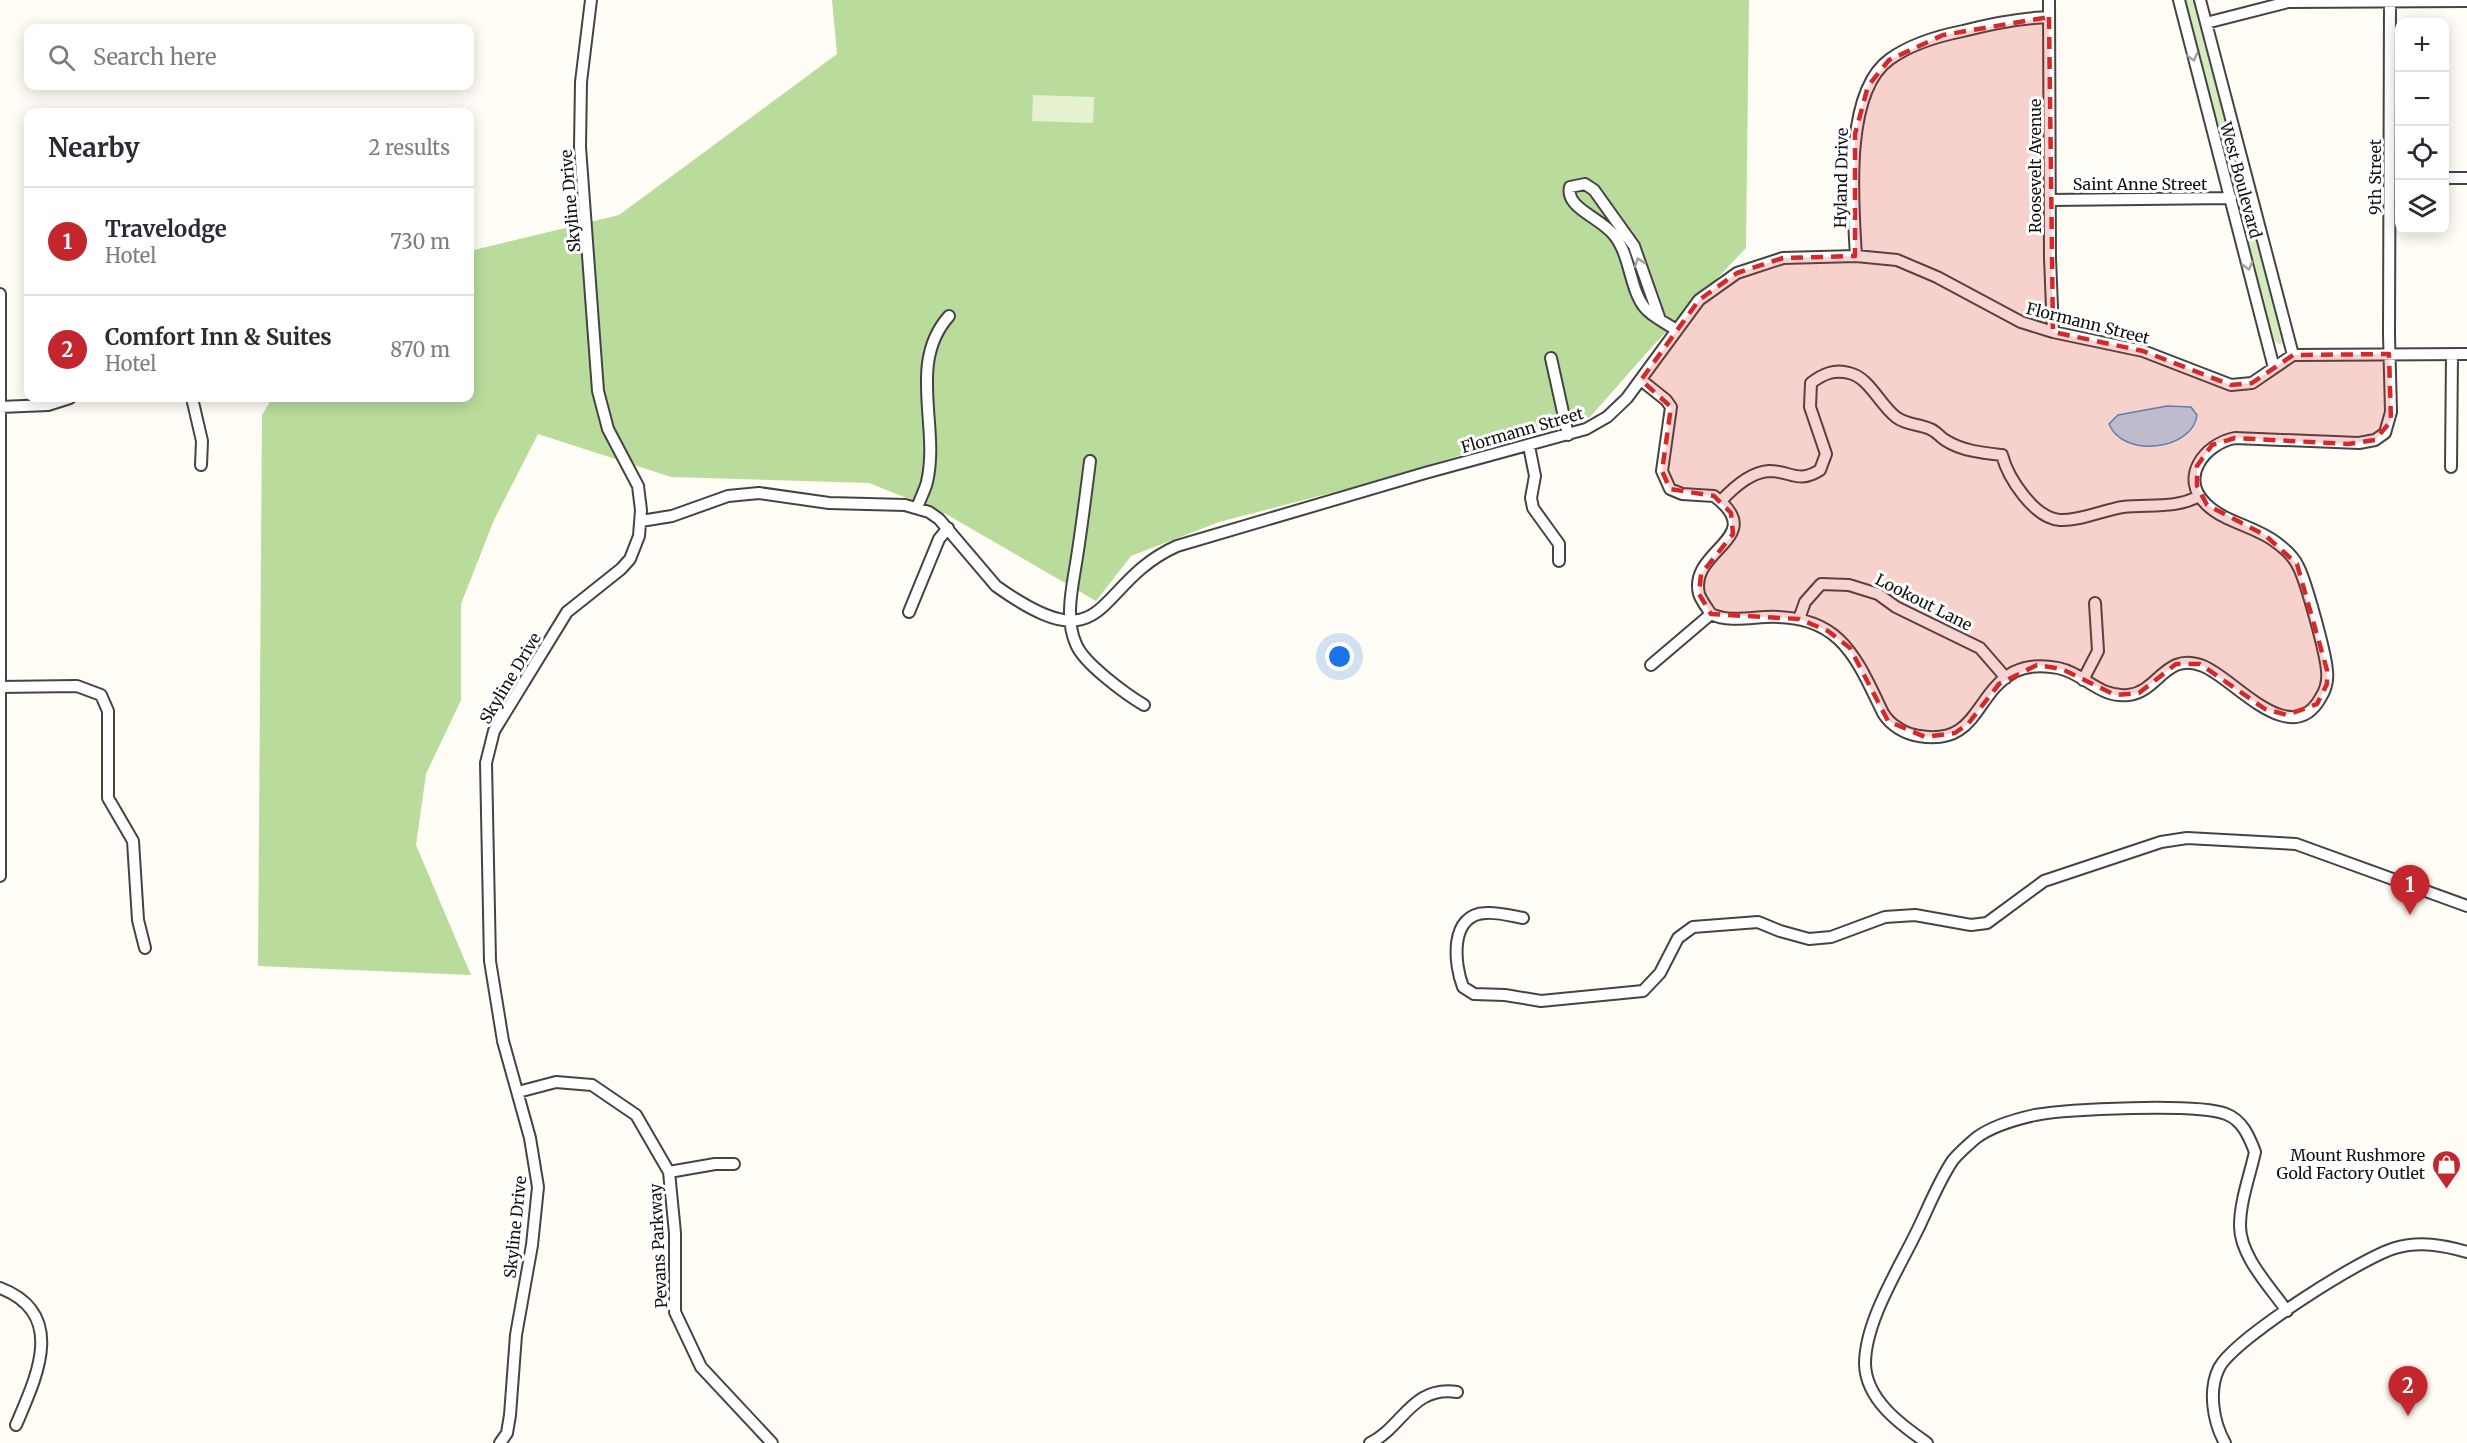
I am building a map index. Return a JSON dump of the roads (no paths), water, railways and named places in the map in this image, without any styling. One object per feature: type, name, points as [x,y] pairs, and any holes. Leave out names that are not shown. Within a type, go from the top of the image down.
[{"type":"street","name":"Skyline Drive","points":[[500,1443],[507,1433],[510,1415],[516,1335],[532,1245],[538,1187],[536,1163],[503,1041],[490,961],[486,763],[494,731],[567,612],[621,569],[634,550],[641,521],[638,486],[608,429],[598,391],[580,147],[581,82],[591,0]]},
{"type":"street","name":"Roosevelt Avenue","points":[[2049,0],[2053,332]]},
{"type":"street","name":"West Boulevard","points":[[2179,0],[2274,369]]},
{"type":"street","name":"West Boulevard","points":[[2200,0],[2293,356]]},
{"type":"street","name":"9th Street","points":[[2199,496],[2196,474],[2200,459],[2212,446],[2222,440],[2235,438],[2348,444],[2367,442],[2381,436],[2391,421],[2389,354],[2395,178],[2390,1]]},
{"type":"street","points":[[2206,23],[2288,2],[2467,2]]},
{"type":"street","name":"Hyland Drive","points":[[1856,256],[1855,134],[1862,102],[1876,74],[1888,60],[1943,35],[2049,17]]},
{"type":"street","points":[[2449,178],[2467,178]]},
{"type":"street","points":[[1659,317],[1634,246],[1594,190],[1585,184],[1570,187],[1570,201],[1575,207],[1606,224],[1617,239],[1641,302],[1647,311],[1676,330]]},
{"type":"street","name":"Saint Anne Street","points":[[2050,200],[2230,198]]},
{"type":"street","name":"Flormann Street","points":[[1072,621],[1096,614],[1149,563],[1161,553],[1177,546],[1425,473],[1586,429],[1607,417],[1641,380],[1699,300],[1737,273],[1783,258],[1856,256],[1898,260],[1917,267],[1999,312],[2053,332],[2143,351],[2231,385],[2252,383],[2293,356]]},
{"type":"street","points":[[0,294],[0,876]]},
{"type":"street","points":[[917,508],[927,481],[929,425],[926,373],[931,341],[949,316]]},
{"type":"street","points":[[2451,467],[2452,354]]},
{"type":"street","points":[[2293,356],[2467,354]]},
{"type":"street","points":[[1551,358],[1568,435]]},
{"type":"street","points":[[1641,380],[1666,400],[1671,408],[1662,471],[1670,489],[1682,494],[1714,496],[1731,513],[1735,524],[1728,542],[1711,556],[1701,574],[1699,594],[1711,614],[1726,619],[1771,617],[1799,619],[1828,631],[1850,648],[1888,721],[1914,736],[1939,738],[1955,733],[1968,724],[2006,678],[2014,672],[2037,665],[2062,669],[2102,692],[2129,695],[2139,693],[2166,669],[2176,664],[2188,663],[2212,669],[2254,702],[2274,713],[2297,715],[2317,704],[2326,684],[2328,670],[2297,564],[2277,543],[2217,513],[2199,496],[2186,504],[2124,507],[2062,520],[2050,518],[2038,510],[2019,488],[2007,472],[2002,455],[1973,452],[1946,441],[1931,429],[1896,417],[1863,381],[1851,373],[1834,372],[1822,375],[1811,383],[1810,407],[1826,453],[1820,470],[1803,478],[1769,471],[1756,474],[1734,487],[1721,501]]},
{"type":"street","points":[[1,407],[48,405],[57,402]]},
{"type":"street","points":[[193,402],[202,441],[201,465]]},
{"type":"street","points":[[1529,446],[1535,476],[1531,498],[1533,508],[1559,544],[1558,561]]},
{"type":"street","points":[[1090,461],[1070,592],[1076,645],[1083,655],[1132,699],[1144,705]]},
{"type":"street","points":[[641,521],[672,516],[728,496],[759,493],[829,503],[893,504],[917,508],[939,519],[996,586],[1047,617],[1072,621]]},
{"type":"street","points":[[909,612],[939,539],[948,528]]},
{"type":"street","name":"Lookout Lane","points":[[1799,619],[1805,602],[1821,584],[1861,587],[1878,594],[1896,607],[1980,648],[2006,678]]},
{"type":"street","points":[[2083,680],[2098,651],[2099,638],[2095,603]]},
{"type":"street","points":[[1651,665],[1711,614]]},
{"type":"street","points":[[1,687],[77,686],[101,694],[108,711],[108,798],[133,841],[138,920],[145,948]]},
{"type":"street","points":[[1523,918],[1484,912],[1464,926],[1456,941],[1455,959],[1462,987],[1474,994],[1505,995],[1541,1001],[1643,992],[1660,973],[1678,938],[1693,927],[1707,924],[1758,922],[1809,939],[1831,937],[1885,917],[1915,915],[1971,925],[1987,922],[2044,881],[2161,842],[2187,838],[2296,844],[2467,906]]},
{"type":"street","name":"Pevans Parkway","points":[[518,1092],[556,1082],[592,1084],[636,1115],[669,1172],[675,1233],[675,1312],[700,1367],[772,1443]]},
{"type":"street","points":[[1927,1443],[1902,1425],[1880,1403],[1869,1381],[1865,1364],[1873,1324],[1954,1159],[1977,1137],[2003,1125],[2035,1115],[2063,1112],[2192,1108],[2227,1114],[2240,1123],[2255,1152],[2241,1214],[2241,1238],[2247,1251],[2287,1311]]},
{"type":"street","points":[[669,1172],[715,1164],[734,1164]]},
{"type":"street","points":[[2225,1443],[2213,1405],[2219,1368],[2230,1353],[2287,1311],[2372,1257],[2396,1248],[2431,1244],[2467,1252]]},
{"type":"street","points":[[0,1288],[27,1305],[38,1325],[42,1344],[40,1363],[16,1425]]},
{"type":"street","points":[[1370,1443],[1414,1402],[1448,1391],[1457,1392]]},
{"type":"water","points":[[2167,406],[2191,407],[2197,415],[2193,427],[2184,436],[2171,442],[2157,446],[2142,446],[2128,442],[2117,435],[2109,424],[2118,415]]},
{"type":"place","name":"Travelodge","points":[[2410,915]]},
{"type":"place","name":"Mount Rushmore Gold Factory Outlet","points":[[2446,1190]]},
{"type":"place","name":"Comfort Inn & Suites","points":[[2408,1416]]}]
